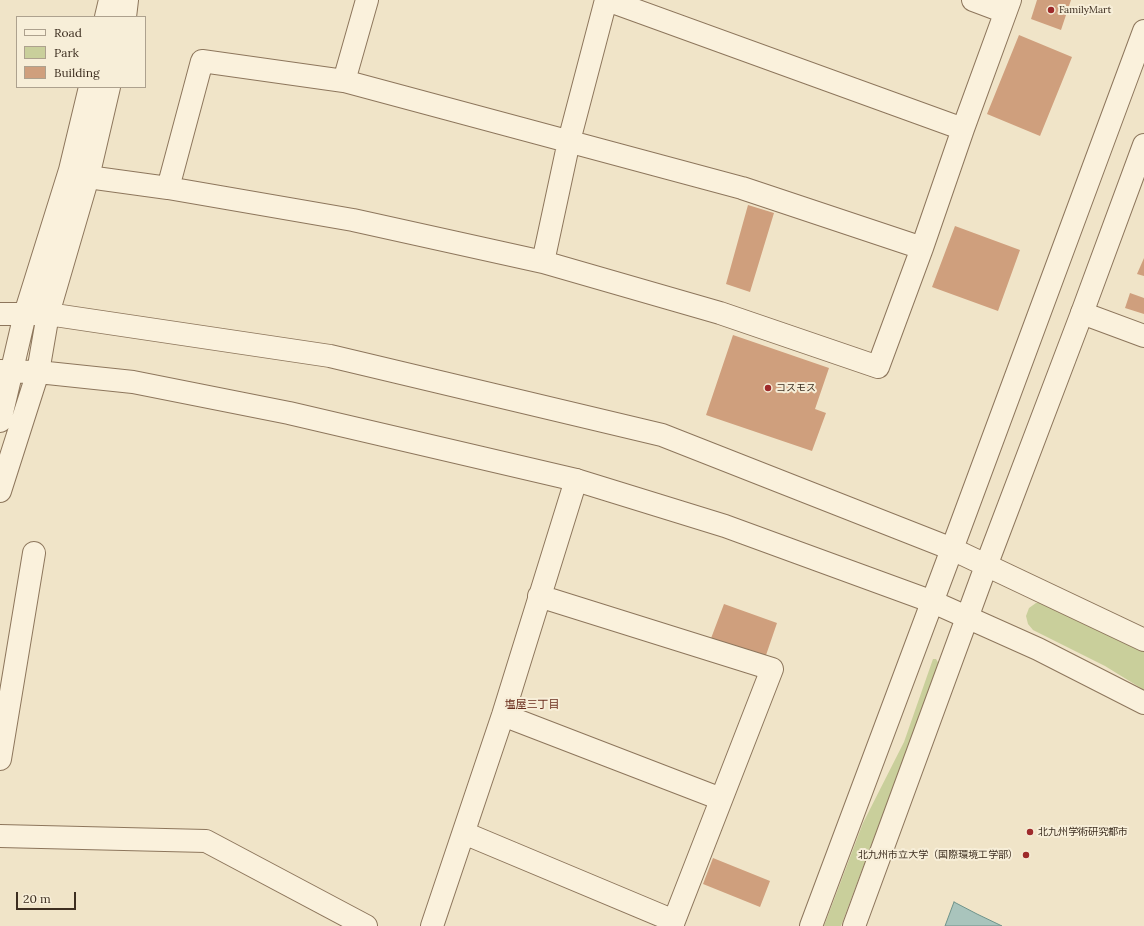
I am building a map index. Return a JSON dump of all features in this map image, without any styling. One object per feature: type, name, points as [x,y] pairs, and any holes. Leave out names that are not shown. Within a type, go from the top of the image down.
[{"type":"street","points":[[106,16],[110,0]]},
{"type":"street","points":[[125,16],[127,0]]},
{"type":"street","points":[[344,81],[367,0]]},
{"type":"street","points":[[543,262],[569,141],[606,0],[963,129]]},
{"type":"street","points":[[88,177],[168,188],[354,220],[543,262],[720,313],[878,367],[1008,6],[973,0]]},
{"type":"street","points":[[811,926],[933,602],[1144,31]]},
{"type":"street","points":[[168,188],[202,61],[344,81],[742,188],[922,248]]},
{"type":"street","points":[[0,421],[6,371],[70,170],[90,88]]},
{"type":"street","points":[[0,491],[38,372],[48,314],[88,177],[109,88]]},
{"type":"street","points":[[854,926],[986,566],[1144,145]]},
{"type":"street","points":[[1082,313],[1144,336]]},
{"type":"street","points":[[0,314],[48,314],[330,356],[662,435],[952,549],[1144,640]]},
{"type":"street","points":[[6,371],[38,372],[133,382],[281,411],[576,480],[724,526],[933,602],[1038,649],[1144,704]]},
{"type":"street","points":[[432,926],[503,715],[576,480]]},
{"type":"street","points":[[0,759],[34,553]]},
{"type":"street","points":[[464,833],[673,924],[772,669],[539,596]]},
{"type":"street","points":[[503,715],[721,799]]},
{"type":"street","points":[[0,836],[206,842],[366,926]]},
{"type":"green space","points":[[1045,602],[1144,650],[1144,690],[1105,666],[1033,630],[1028,624],[1026,616],[1029,608],[1036,603]]},
{"type":"green space","points":[[933,659],[936,659],[939,664],[841,926],[824,926],[863,823],[904,742]]},
{"type":"water","points":[[954,902],[977,914],[1002,926],[945,926]]},
{"type":"building","name":"FamilyMart","points":[[1037,0],[1071,0],[1061,30],[1031,19]]},
{"type":"building","points":[[1019,35],[1072,57],[1040,136],[987,114]]},
{"type":"building","points":[[748,205],[774,213],[750,292],[726,284]]},
{"type":"building","points":[[955,226],[1020,250],[998,311],[932,287]]},
{"type":"building","points":[[1144,258],[1144,276],[1137,274]]},
{"type":"building","points":[[1130,293],[1144,298],[1144,314],[1125,308]]},
{"type":"building","name":"コスモス","points":[[733,335],[829,368],[815,409],[826,413],[812,451],[706,415]]},
{"type":"building","points":[[724,604],[777,623],[764,661],[710,641]]},
{"type":"building","points":[[713,858],[770,881],[760,907],[703,884]]},
{"type":"place","name":"FamilyMart","points":[[1051,10]]},
{"type":"place","name":"コスモス","points":[[768,388]]},
{"type":"place","name":"北九州学術研究都市","points":[[1030,832]]},
{"type":"place","name":"北九州市立大学（国際環境工学部）","points":[[1026,855]]},
{"type":"district","name":"塩屋三丁目","points":[[532,705]]}]
